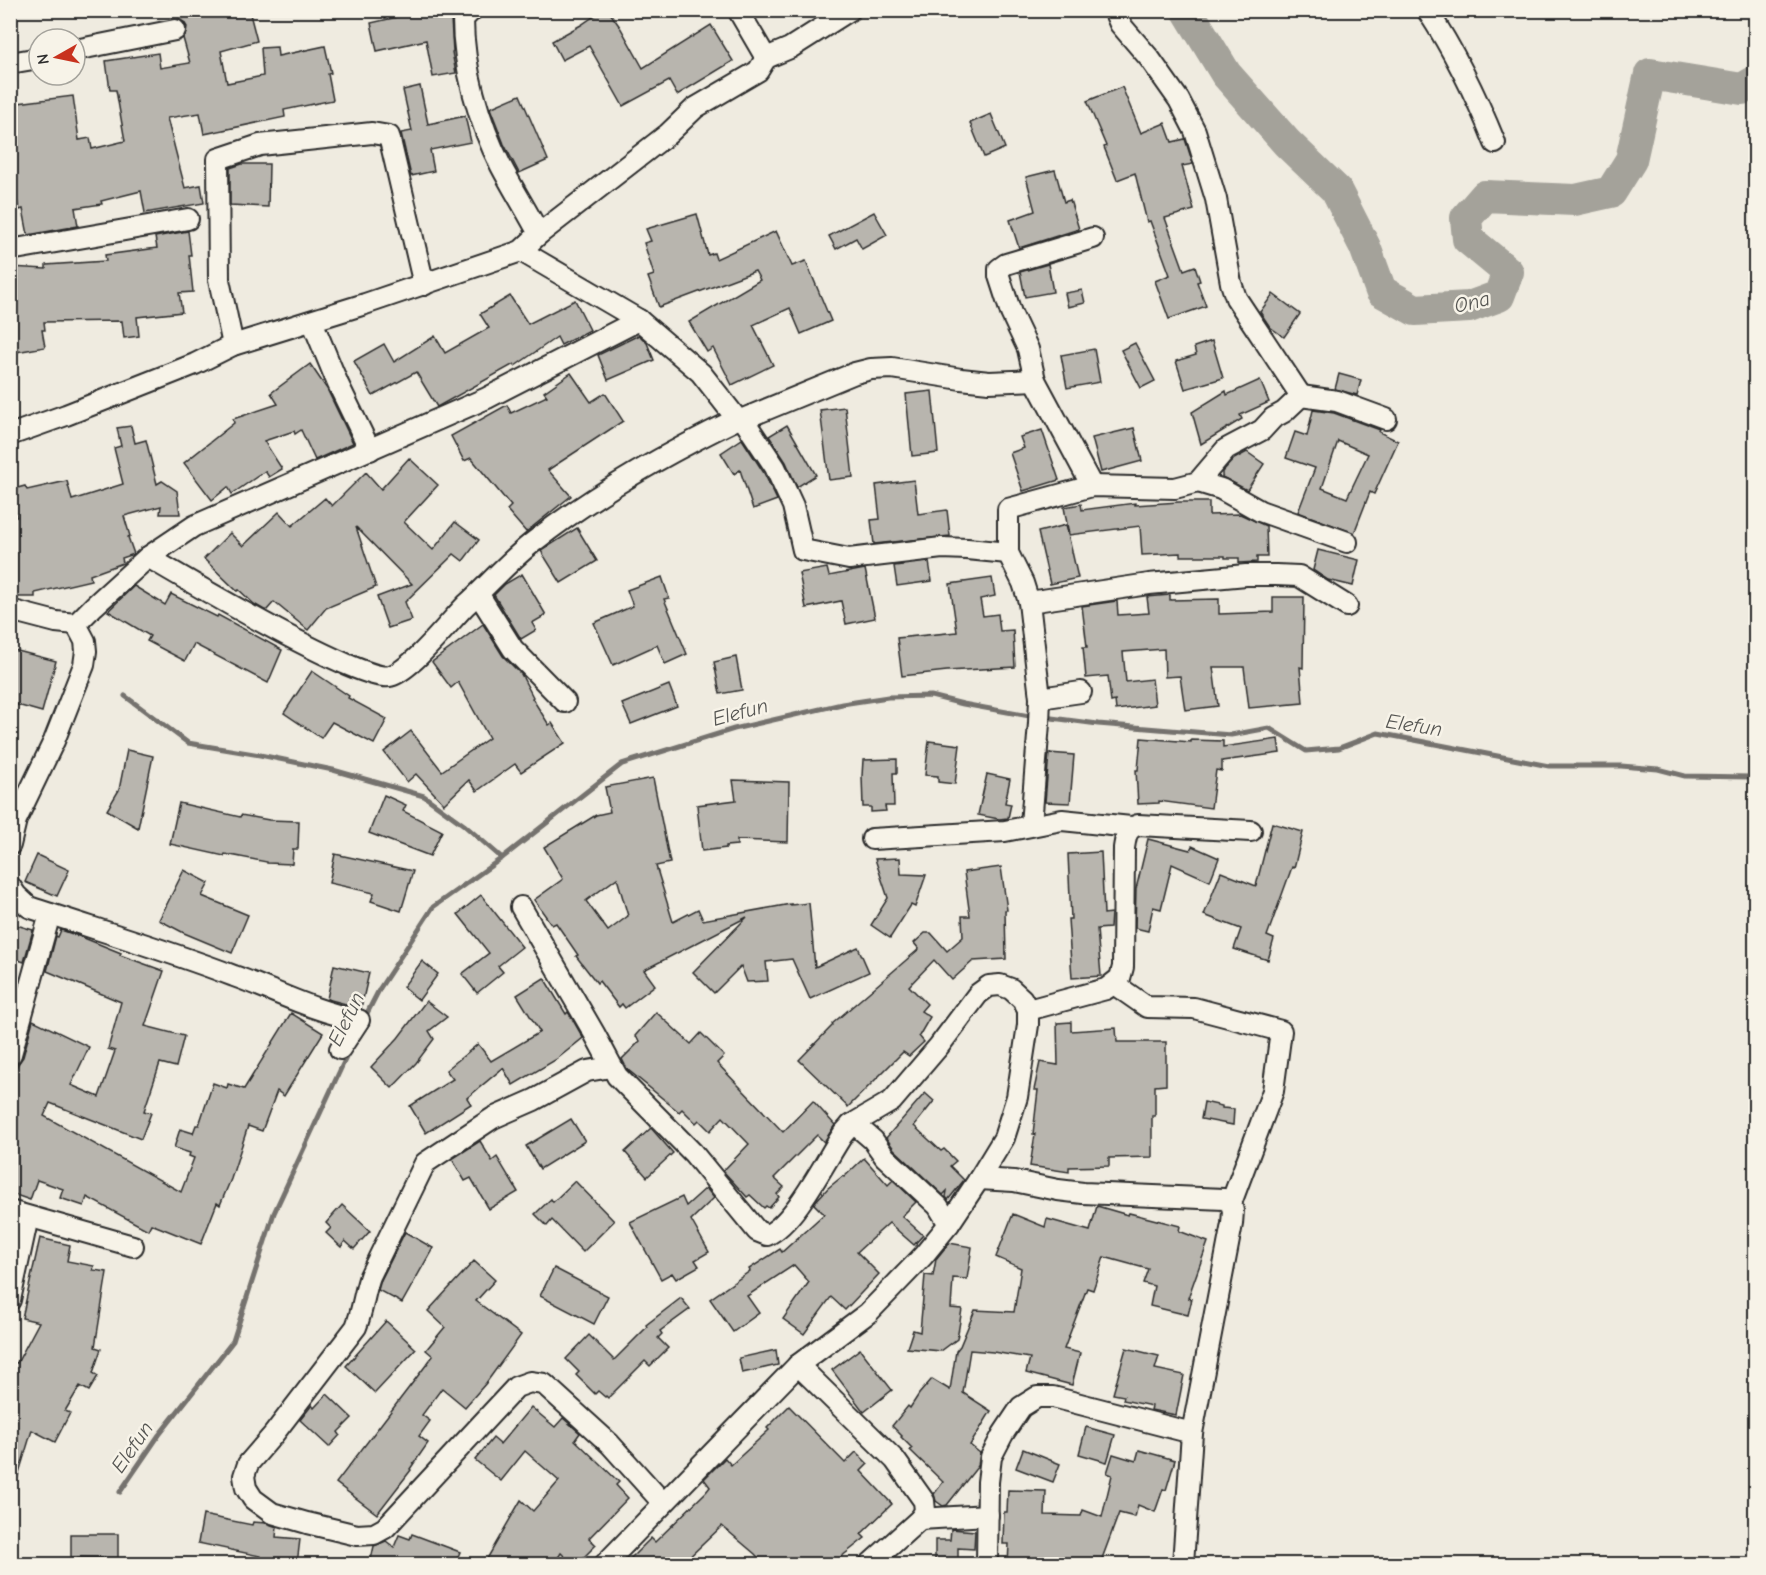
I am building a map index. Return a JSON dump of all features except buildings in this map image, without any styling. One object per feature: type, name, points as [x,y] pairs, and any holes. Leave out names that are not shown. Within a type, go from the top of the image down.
[{"type":"street","points":[[472,10],[464,19],[464,45],[484,127],[500,164],[540,234]]},
{"type":"street","points":[[738,10],[766,58]]},
{"type":"street","points":[[10,435],[66,416],[184,369],[233,345],[424,285],[521,251],[668,134],[695,108],[758,71],[766,58],[790,48],[850,10]]},
{"type":"street","points":[[1114,10],[1120,24],[1150,59],[1179,100],[1195,131],[1216,199],[1236,298],[1300,396],[1337,401],[1386,419]]},
{"type":"street","points":[[1427,10],[1483,112],[1495,143]]},
{"type":"street","points":[[87,48],[176,30]]},
{"type":"street","points":[[10,63],[27,59]]},
{"type":"street","points":[[233,345],[219,280],[218,159],[261,145],[372,133],[389,136],[424,285]]},
{"type":"street","points":[[10,250],[188,219]]},
{"type":"street","points":[[1092,486],[1035,380],[1028,349],[1011,312],[999,276],[999,269],[1006,264],[1093,238]]},
{"type":"street","points":[[521,251],[639,320],[701,373],[740,419],[775,467],[793,506],[803,550],[849,559],[942,548],[1008,553]]},
{"type":"street","points":[[76,624],[101,598],[148,557],[194,526],[487,398],[639,320]]},
{"type":"street","points":[[312,321],[338,384],[370,450]]},
{"type":"street","points":[[148,557],[261,622],[361,671],[379,676],[390,676],[405,668],[440,635],[495,575],[531,543],[623,480],[715,429],[855,373],[872,369],[892,368],[989,382],[1035,380]]},
{"type":"street","points":[[1198,482],[1226,449],[1262,430],[1300,396]]},
{"type":"street","points":[[715,429],[723,400]]},
{"type":"street","points":[[1031,825],[1039,710],[1029,602],[1023,583],[1008,553],[1008,509],[1092,486],[1176,488],[1198,482],[1221,489],[1260,511],[1347,542]]},
{"type":"street","points":[[1029,602],[1149,584],[1246,575],[1276,575],[1299,576],[1347,606]]},
{"type":"street","points":[[479,595],[513,649],[565,702]]},
{"type":"street","points":[[10,610],[56,622],[76,624]]},
{"type":"street","points":[[10,845],[16,820],[54,741],[84,665],[85,641],[76,624]]},
{"type":"street","points":[[1039,710],[1081,692]]},
{"type":"street","points":[[872,839],[1005,831],[1062,820],[1131,827],[1138,825],[1251,831]]},
{"type":"street","points":[[1028,1010],[1106,988],[1120,978],[1123,967],[1124,848],[1126,833],[1131,827]]},
{"type":"street","points":[[10,886],[29,907],[159,948],[236,976],[299,1003],[338,1016],[359,1020],[340,1049]]},
{"type":"street","points":[[521,907],[617,1076],[693,1153],[757,1231],[767,1235],[775,1232],[799,1205],[843,1134],[851,1125],[892,1101],[939,1046],[978,994],[989,986],[1000,985],[1011,989],[1022,999],[1028,1010],[1017,1097],[1004,1138],[949,1224],[923,1256],[868,1313],[798,1365],[605,1564]]},
{"type":"street","points":[[11,1054],[50,914]]},
{"type":"street","points":[[1114,984],[1147,1007],[1194,1008],[1281,1030],[1273,1091],[1231,1203],[1232,1224],[1192,1433],[1183,1564]]},
{"type":"street","points":[[611,1067],[587,1071],[534,1100],[493,1118],[425,1163],[370,1276],[362,1312],[356,1327],[248,1464],[244,1476],[246,1488],[253,1499],[272,1513],[357,1535],[374,1534],[386,1528],[516,1387],[530,1382],[544,1384],[610,1443],[663,1503]]},
{"type":"street","points":[[851,1125],[859,1128],[873,1140],[885,1157],[938,1206],[949,1224]]},
{"type":"street","points":[[979,1179],[1014,1181],[1083,1193],[1224,1199],[1231,1203]]},
{"type":"street","points":[[10,1300],[19,1214],[133,1246]]},
{"type":"street","points":[[798,1365],[895,1460],[924,1501],[925,1511],[920,1519],[870,1564]]},
{"type":"street","points":[[987,1564],[988,1482],[991,1457],[1003,1434],[1022,1407],[1037,1397],[1053,1397],[1192,1433]]},
{"type":"street","points":[[920,1519],[988,1515]]},
{"type":"waterway","name":"Ona","points":[[1187,10],[1226,74],[1287,143],[1336,190],[1365,247],[1381,291],[1415,310],[1469,307],[1499,296],[1508,272],[1468,239],[1466,218],[1485,196],[1575,200],[1611,192],[1631,160],[1650,74],[1742,89],[1756,81]]},
{"type":"waterway","points":[[125,696],[188,743],[333,770],[424,796],[464,825],[502,858]]},
{"type":"waterway","name":"Elefun","points":[[363,1021],[380,988],[433,907],[502,858],[622,764],[734,729],[842,704],[888,697],[931,696],[1035,717]]},
{"type":"waterway","name":"Elefun","points":[[1044,717],[1231,735],[1269,728],[1306,751],[1339,748],[1378,733],[1549,766],[1621,766],[1658,769],[1685,776],[1751,777],[1756,783]]},
{"type":"waterway","name":"Elefun","points":[[120,1492],[159,1435],[233,1341],[274,1213],[349,1051]]}]
